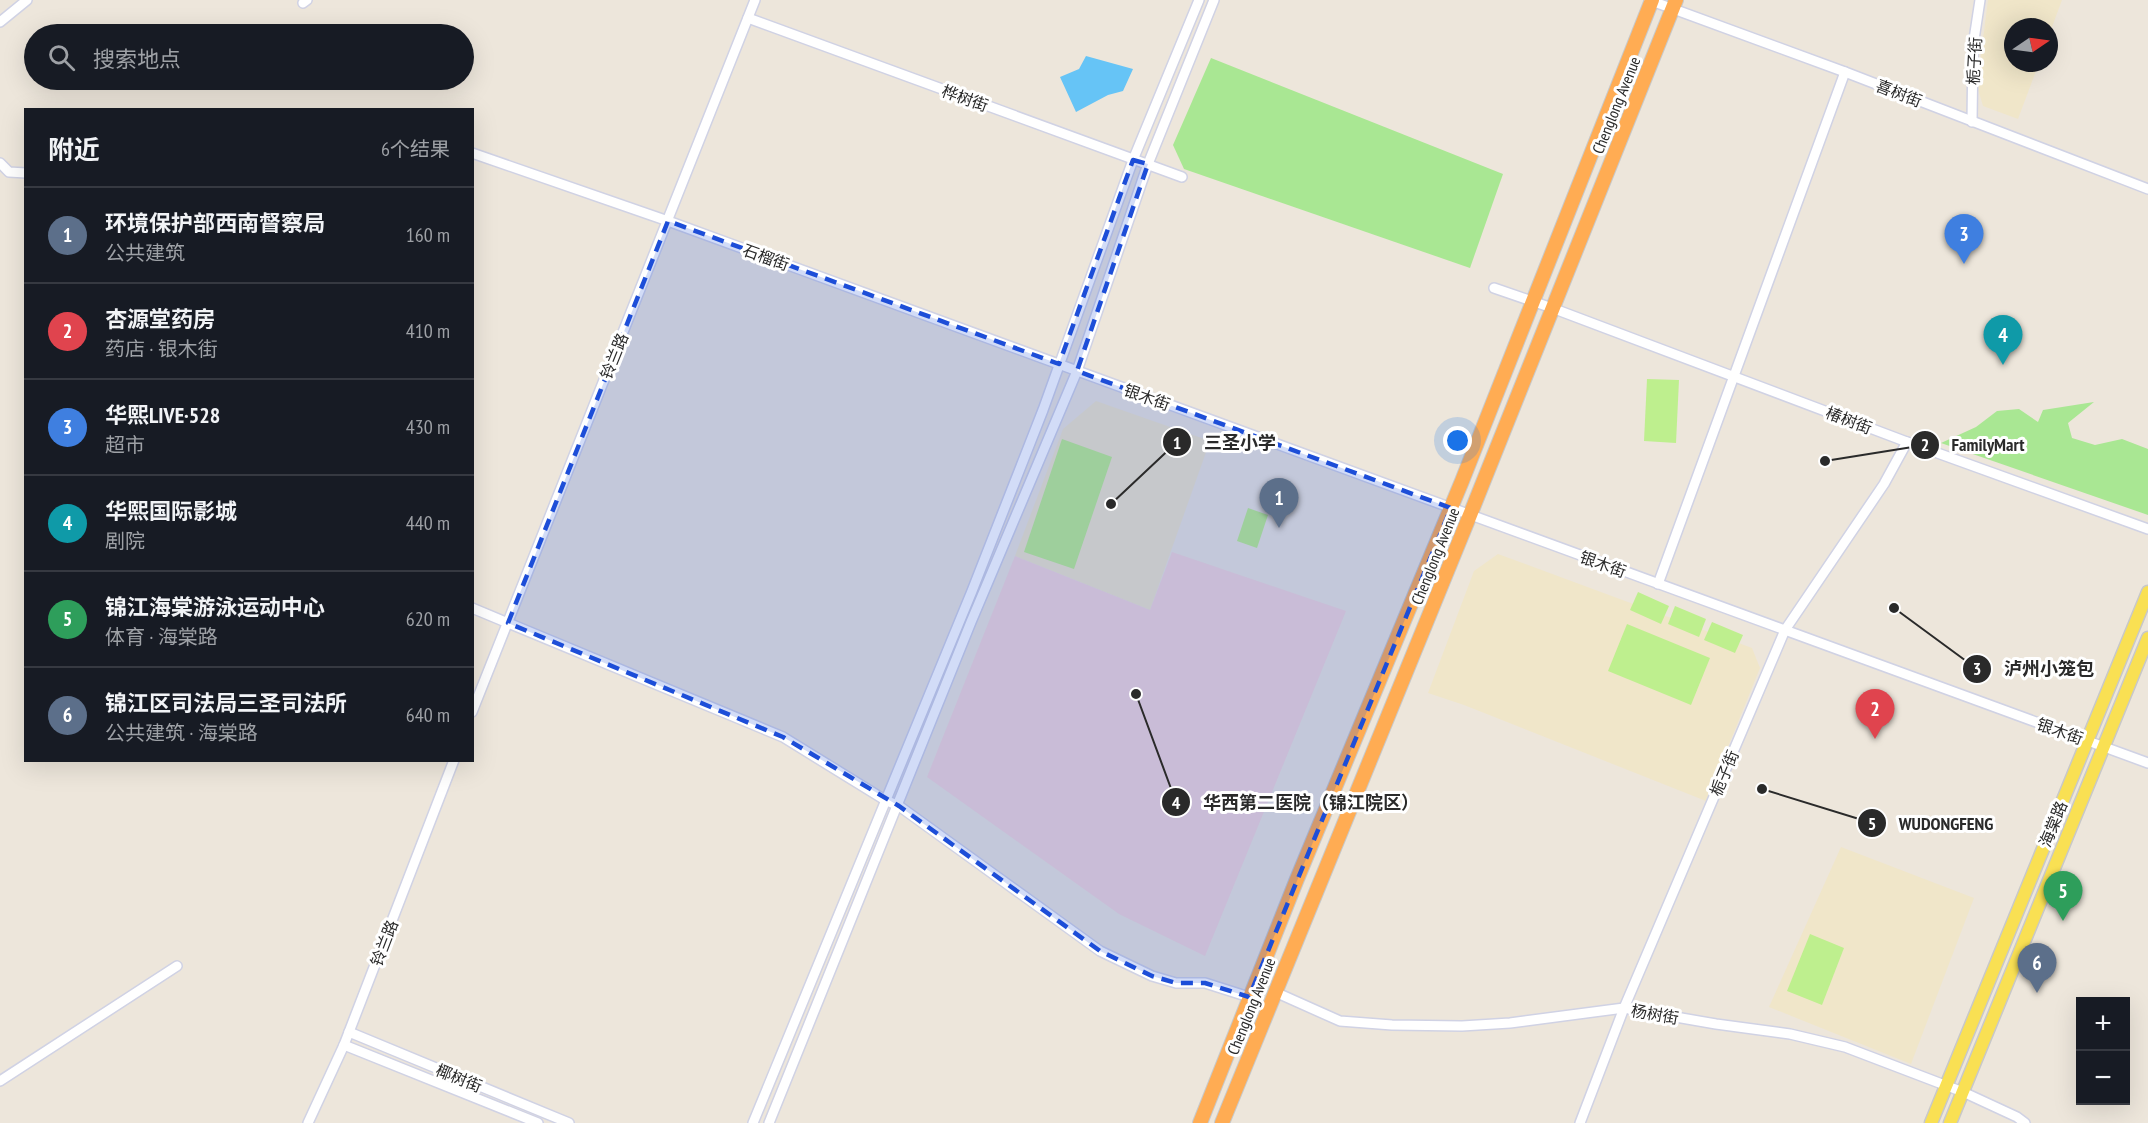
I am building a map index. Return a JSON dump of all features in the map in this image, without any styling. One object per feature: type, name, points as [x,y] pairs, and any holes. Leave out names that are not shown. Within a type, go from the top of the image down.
[{"type":"highway","name":"Chenglong Avenue","points":[[1200,1123],[1249,997],[1451,508],[1651,0]]},
{"type":"highway","name":"Chenglong Avenue","points":[[1222,1123],[1470,515],[1674,5]]},
{"type":"main road","name":"海棠路","points":[[1931,1123],[2148,592]]},
{"type":"main road","name":"海棠路","points":[[1950,1123],[2148,639]]},
{"type":"street","points":[[0,22],[27,0]]},
{"type":"street","name":"铃兰路","points":[[474,707],[755,0]]},
{"type":"street","points":[[753,1123],[972,591],[1059,364],[1133,160],[1199,0]]},
{"type":"street","points":[[769,1123],[972,622],[1077,371],[1148,164],[1214,0]]},
{"type":"street","name":"喜树街","points":[[1651,0],[1674,5],[2148,189]]},
{"type":"street","name":"栀子街","points":[[1972,122],[1973,46],[1980,0]]},
{"type":"street","name":"桦树街","points":[[748,18],[1182,177]]},
{"type":"street","points":[[1658,584],[1845,72]]},
{"type":"street","name":"石榴街","points":[[474,154],[668,221],[1059,364]]},
{"type":"street","points":[[0,163],[9,172],[24,173]]},
{"type":"street","points":[[1494,288],[1552,308]]},
{"type":"street","name":"椿树街","points":[[1552,308],[1907,442],[2148,529]]},
{"type":"street","name":"银木街","points":[[1059,364],[2148,763]]},
{"type":"street","name":"栀子街","points":[[1580,1123],[1624,1008],[1785,630],[1878,493],[1907,442]]},
{"type":"street","points":[[474,609],[783,737],[885,800],[899,806],[1100,951],[1160,979],[1176,983],[1205,983],[1249,997]]},
{"type":"street","name":"铃兰路","points":[[308,1123],[344,1045],[453,762]]},
{"type":"street","points":[[0,1081],[177,966]]},
{"type":"street","name":"杨树街","points":[[1275,992],[1341,1022],[1462,1026],[1510,1023],[1624,1008],[1790,1034],[1845,1047],[1963,1092],[2025,1123]]},
{"type":"street","name":"椰树街","points":[[349,1032],[569,1123]]},
{"type":"street","name":"椰树街","points":[[344,1045],[538,1123]]},
{"type":"highlighted area","points":[[1133,160],[1148,164],[1077,371],[1451,508],[1249,997],[1205,983],[1176,983],[1152,976],[1100,951],[899,806],[783,737],[508,623],[668,221],[1059,364]]},
{"type":"shaded area","points":[[1988,0],[2062,0],[2055,18],[2004,18],[2004,72],[2036,72],[2018,119],[1983,106],[1977,86]]},
{"type":"shaded area","points":[[1096,401],[1210,441],[1150,610],[1015,556],[1063,429]]},
{"type":"shaded area","points":[[1172,552],[1346,611],[1205,956],[1119,914],[927,777],[1015,556],[1150,610]]},
{"type":"shaded area","points":[[1498,554],[1752,648],[1760,668],[1706,801],[1464,705],[1428,693],[1474,571]]},
{"type":"shaded area","points":[[1841,847],[1974,898],[1911,1064],[1769,1007]]},
{"type":"green space","points":[[1211,58],[1503,174],[1470,268],[1184,169],[1173,145]]},
{"type":"green space","points":[[1647,379],[1679,380],[1676,443],[1644,441]]},
{"type":"green space","points":[[2094,402],[2068,423],[2072,438],[2095,445],[2122,439],[2148,449],[2148,515],[1941,443],[1976,427],[1997,411],[2019,409],[2038,422],[2043,410]]},
{"type":"green space","points":[[1062,439],[1112,457],[1074,569],[1024,552]]},
{"type":"green space","points":[[1248,508],[1268,515],[1257,548],[1237,541]]},
{"type":"green space","points":[[1638,592],[1669,606],[1661,624],[1630,610]]},
{"type":"green space","points":[[1675,606],[1706,619],[1699,637],[1668,624]]},
{"type":"green space","points":[[1712,622],[1743,635],[1735,653],[1704,640]]},
{"type":"green space","points":[[1627,624],[1710,658],[1691,705],[1608,671]]},
{"type":"green space","points":[[1810,934],[1844,948],[1822,1005],[1787,991]]},
{"type":"water","points":[[1086,56],[1133,69],[1123,91],[1108,95],[1076,112],[1060,77],[1079,69]]},
{"type":"place","name":"华熙LIVE·528","points":[[1964,264]]},
{"type":"place","name":"华熙国际影城","points":[[2003,365]]},
{"type":"place","name":"FamilyMart","points":[[1825,461]]},
{"type":"place","name":"三圣小学","points":[[1111,504]]},
{"type":"place","name":"环境保护部西南督察局","points":[[1279,528]]},
{"type":"place","name":"泸州小笼包","points":[[1894,608]]},
{"type":"place","name":"华西第二医院（锦江院区）","points":[[1136,694]]},
{"type":"place","name":"杏源堂药房","points":[[1875,739]]},
{"type":"place","name":"WUDONGFENG","points":[[1762,789]]},
{"type":"place","name":"锦江海棠游泳运动中心","points":[[2063,921]]},
{"type":"place","name":"锦江区司法局三圣司法所","points":[[2037,993]]}]
